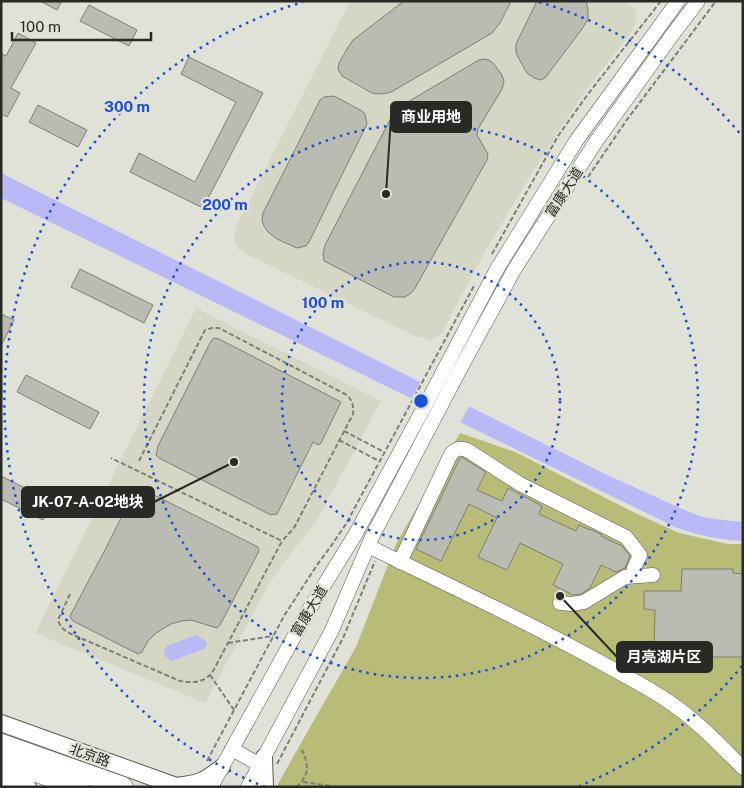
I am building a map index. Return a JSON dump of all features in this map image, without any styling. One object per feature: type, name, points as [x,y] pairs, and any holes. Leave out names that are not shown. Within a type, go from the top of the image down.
[{"type":"highway","points":[[1,744],[123,787]]},
{"type":"highway","points":[[1,759],[78,787]]},
{"type":"main road","name":"北京路","points":[[1,723],[177,786]]},
{"type":"main road","points":[[262,761],[265,787]]},
{"type":"main road","points":[[177,786],[198,783],[222,767]]},
{"type":"main road","points":[[1,777],[28,787]]},
{"type":"street","name":"富康大道","points":[[211,787],[310,608],[355,535],[497,269],[571,149],[678,1]]},
{"type":"street","name":"富康大道","points":[[248,787],[332,630],[368,546],[514,270],[595,143],[698,1]]},
{"type":"street","points":[[400,562],[451,454],[454,450],[461,448],[520,484],[626,537],[640,555],[632,576]]},
{"type":"street","points":[[368,546],[567,644],[665,700],[687,715],[743,768]]},
{"type":"street","points":[[560,603],[584,602],[625,577],[653,575]]},
{"type":"street","points":[[232,749],[262,761]]},
{"type":"path","points":[[588,176],[716,1]]},
{"type":"path","points":[[70,594],[58,620],[59,624],[69,634],[180,681],[190,683],[207,678],[212,673],[282,541],[294,528],[353,414],[354,407],[350,397],[346,394],[219,328],[212,328],[205,330],[139,461]]},
{"type":"path","points":[[205,766],[284,616],[346,524],[427,372]]},
{"type":"path","points":[[344,431],[384,452]]},
{"type":"path","points":[[339,440],[379,461]]},
{"type":"path","points":[[111,458],[282,541]]},
{"type":"path","points":[[228,643],[273,636]]},
{"type":"path","points":[[210,675],[234,710]]},
{"type":"path","points":[[296,787],[302,782],[308,767],[302,750]]},
{"type":"path","points":[[302,782],[338,787]]},
{"type":"shaded area","points":[[350,1],[624,1],[635,8],[637,21],[629,35],[581,97],[540,160],[482,257],[443,331],[438,337],[431,340],[417,337],[244,253],[235,244],[236,227]]},
{"type":"shaded area","points":[[196,308],[381,401],[315,524],[270,582],[205,703],[35,633]]},
{"type":"green space","points":[[460,433],[515,452],[631,511],[679,533],[728,544],[743,544],[743,787],[278,787],[356,647],[397,542]]},
{"type":"water","points":[[1,173],[605,474],[702,517],[743,522],[743,541],[709,537],[675,527],[1,198]]},
{"type":"water","points":[[196,635],[207,643],[206,648],[172,661],[165,656],[164,651],[167,646]]},
{"type":"pier","points":[[422,379],[471,404],[459,424],[410,401]]},
{"type":"building","points":[[40,1],[62,1],[57,10]]},
{"type":"building","points":[[404,1],[511,1],[500,23],[492,33],[393,91],[379,94],[372,93],[342,76],[338,69],[339,63],[353,40]]},
{"type":"building","points":[[537,1],[586,1],[588,10],[588,19],[582,29],[545,78],[540,80],[527,73],[516,52],[516,44]]},
{"type":"building","points":[[89,5],[137,30],[129,46],[80,21]]},
{"type":"building","points":[[18,33],[36,43],[11,88],[20,93],[7,117],[1,114],[1,53],[6,56]]},
{"type":"building","points":[[189,57],[263,93],[203,208],[130,172],[139,153],[195,182],[236,102],[181,74]]},
{"type":"building","points":[[484,59],[493,63],[502,75],[504,82],[502,89],[478,129],[477,135],[488,154],[487,160],[414,290],[405,297],[394,297],[324,261],[325,245],[393,114],[399,107],[479,60]]},
{"type":"building","points":[[334,96],[362,111],[365,114],[367,124],[309,242],[306,246],[297,248],[277,239],[268,232],[262,220],[263,213],[320,100],[324,97]]},
{"type":"building","points":[[38,105],[87,130],[78,147],[29,122]]},
{"type":"building","points":[[80,269],[153,305],[144,323],[71,287]]},
{"type":"building","points":[[1,314],[14,320],[1,346]]},
{"type":"building","points":[[214,338],[341,402],[321,443],[319,445],[313,442],[277,514],[271,515],[156,455],[158,446]]},
{"type":"building","points":[[26,375],[99,412],[90,429],[17,392]]},
{"type":"building","points":[[460,458],[486,472],[477,490],[502,501],[508,488],[542,506],[539,514],[576,531],[579,525],[602,535],[622,546],[630,556],[625,568],[616,572],[601,565],[590,588],[581,594],[573,595],[553,585],[563,564],[520,543],[507,570],[478,557],[497,518],[469,504],[441,561],[416,549]]},
{"type":"building","points":[[1,476],[53,502],[43,520],[1,499]]},
{"type":"building","points":[[138,487],[258,547],[259,551],[217,628],[191,620],[171,624],[156,633],[148,641],[142,652],[138,654],[75,622],[70,616]]},
{"type":"building","points":[[682,569],[733,569],[733,573],[743,574],[743,657],[654,655],[655,610],[644,609],[644,591],[681,591]]},
{"type":"place","name":"商业用地","points":[[386,194]]},
{"type":"place","name":"JK-07-A-02地块","points":[[234,462]]},
{"type":"place","name":"月亮湖片区","points":[[560,596]]}]
